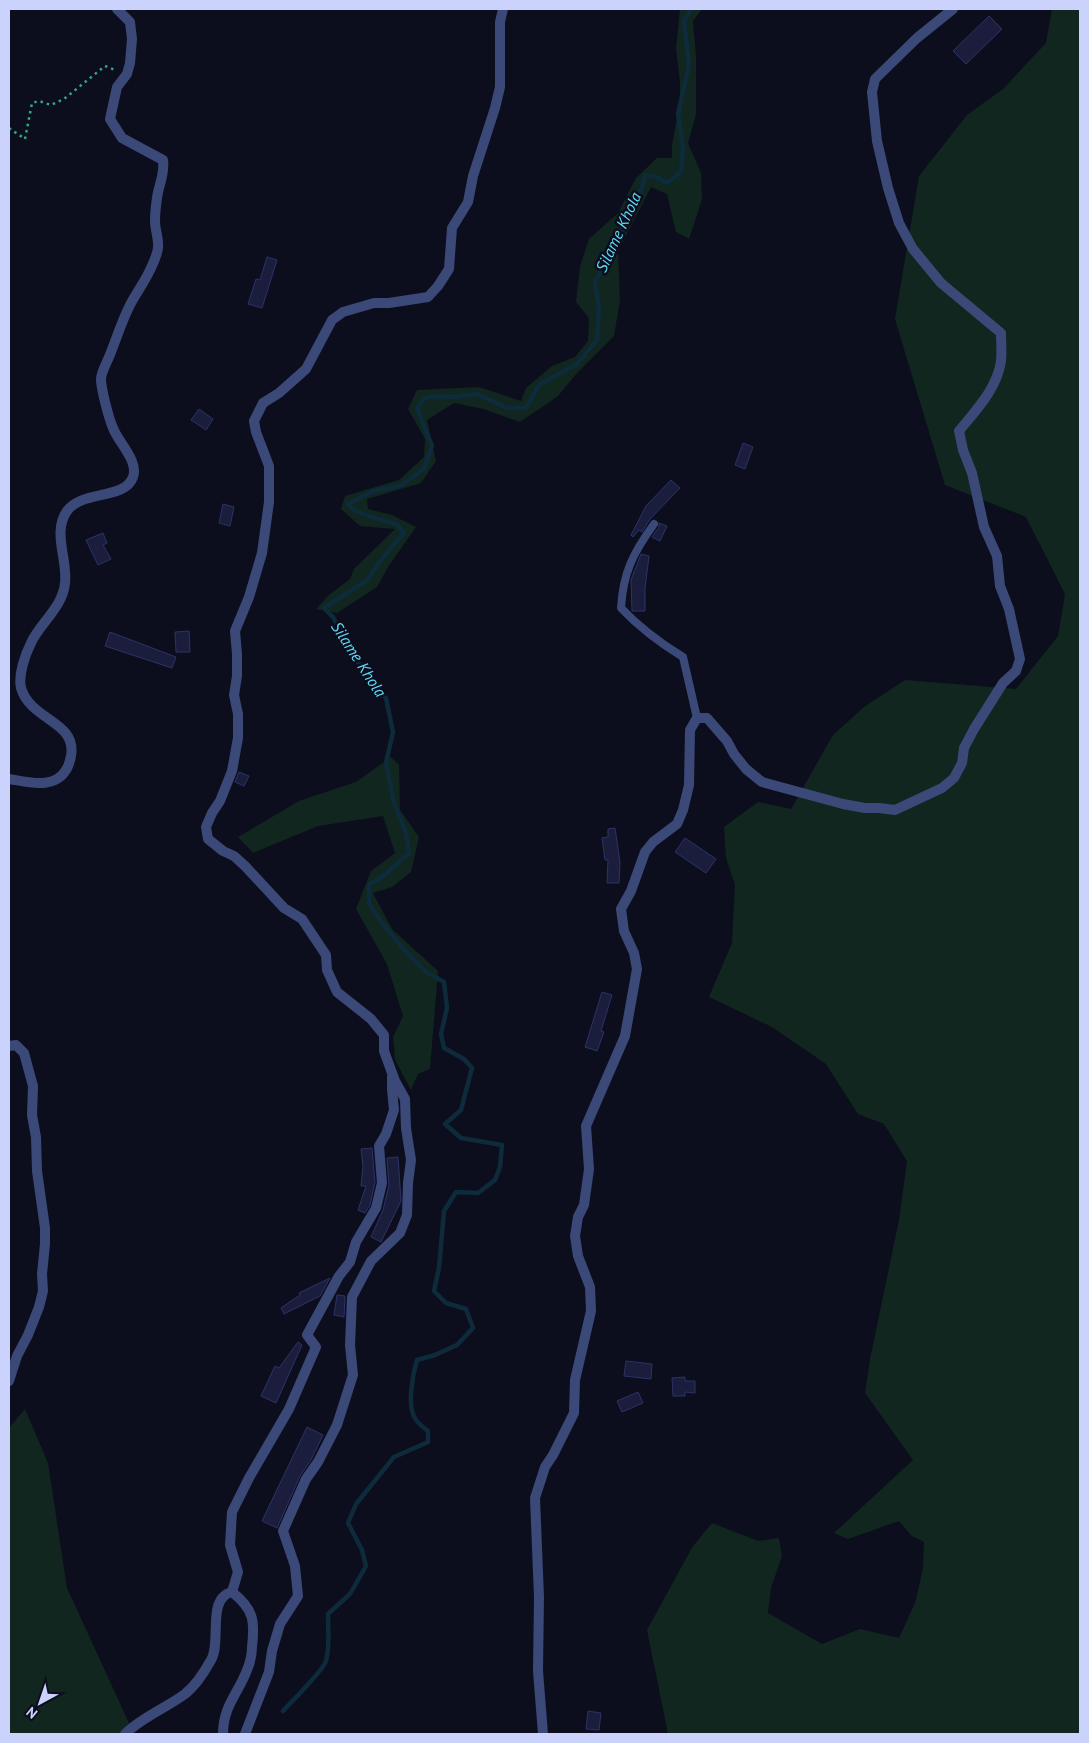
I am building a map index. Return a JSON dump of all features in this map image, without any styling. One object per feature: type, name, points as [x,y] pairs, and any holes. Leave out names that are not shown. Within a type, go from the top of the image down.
[{"type":"street","points":[[9,779],[33,783],[49,782],[57,780],[69,766],[72,749],[66,732],[36,711],[21,687],[20,678],[24,661],[34,636],[51,614],[63,592],[66,574],[61,528],[62,519],[66,511],[79,500],[122,489],[129,484],[133,476],[134,468],[112,427],[101,378],[130,305],[150,270],[158,248],[155,222],[157,197],[165,171],[163,160],[122,138],[110,120],[117,87],[127,74],[130,64],[132,39],[130,22],[116,9]]},
{"type":"street","points":[[245,1734],[269,1672],[272,1651],[280,1624],[298,1596],[295,1566],[283,1532],[306,1480],[318,1462],[336,1425],[353,1375],[350,1345],[352,1297],[371,1261],[400,1233],[407,1215],[411,1160],[406,1128],[405,1099],[384,1051],[384,1035],[371,1019],[337,992],[327,970],[326,955],[302,920],[284,908],[234,856],[223,851],[208,839],[206,827],[220,801],[232,771],[238,738],[238,714],[234,695],[237,669],[235,632],[249,597],[262,553],[268,512],[269,466],[256,432],[254,421],[263,402],[280,393],[306,368],[332,320],[343,312],[374,303],[428,298],[449,268],[452,228],[468,202],[473,176],[496,108],[500,87],[500,22],[504,9]]},
{"type":"street","points":[[543,1734],[538,1671],[539,1597],[535,1498],[545,1467],[574,1413],[574,1380],[591,1311],[590,1287],[578,1256],[575,1236],[578,1217],[584,1204],[589,1169],[586,1126],[625,1036],[637,969],[634,953],[624,931],[621,909],[631,891],[645,852],[653,842],[677,824],[683,810],[689,785],[690,730],[697,718],[707,718],[727,741],[734,754],[746,769],[762,782],[844,804],[865,808],[896,810],[942,788],[954,778],[962,763],[964,748],[987,706],[1003,683],[1016,671],[1020,659],[1009,609],[1000,586],[996,556],[984,527],[972,474],[963,450],[959,431],[983,401],[992,386],[1001,361],[1001,333],[941,283],[913,249],[899,223],[888,188],[876,141],[873,114],[872,92],[875,78],[917,38],[953,9]]},
{"type":"street","points":[[9,1046],[16,1045],[24,1053],[33,1086],[32,1115],[36,1138],[37,1171],[45,1244],[39,1307],[17,1356],[9,1382]]},
{"type":"street","points":[[232,1592],[238,1572],[230,1545],[232,1512],[248,1478],[289,1409],[312,1360],[316,1348],[307,1335],[311,1325],[339,1276],[350,1262],[356,1242],[376,1208],[382,1183],[379,1146],[386,1134],[394,1110],[393,1074]]},
{"type":"street","points":[[125,1734],[134,1726],[187,1692],[204,1671],[216,1651],[216,1620],[219,1602],[226,1593],[232,1592]]},
{"type":"street","points":[[222,1734],[225,1712],[248,1669],[254,1636],[251,1614],[232,1592]]},
{"type":"lane","points":[[654,524],[630,562],[622,586],[621,608],[635,623],[662,644],[683,657],[697,718]]},
{"type":"path","points":[[9,128],[25,139],[32,103],[40,101],[51,105],[64,99],[105,66],[127,74]]},
{"type":"green space","points":[[680,9],[702,9],[693,21],[696,57],[696,114],[688,143],[701,173],[702,199],[689,239],[676,232],[667,194],[651,187],[618,251],[620,300],[614,336],[578,372],[558,396],[520,422],[484,409],[454,403],[427,420],[436,461],[421,483],[367,499],[368,509],[392,515],[416,527],[388,567],[377,587],[337,613],[316,609],[329,595],[350,579],[354,569],[395,529],[360,526],[341,509],[345,496],[399,480],[424,457],[425,439],[408,409],[417,390],[479,387],[521,401],[526,388],[552,366],[575,357],[588,341],[589,318],[576,302],[580,267],[589,239],[618,213],[636,178],[657,158],[672,158],[672,145],[680,101],[676,48]]},
{"type":"green space","points":[[1052,9],[1080,9],[1080,1734],[668,1734],[647,1630],[693,1546],[712,1523],[758,1541],[779,1538],[782,1556],[771,1588],[768,1613],[822,1644],[860,1629],[899,1638],[915,1603],[923,1568],[924,1542],[912,1536],[899,1521],[848,1539],[834,1533],[913,1460],[865,1393],[870,1359],[899,1220],[907,1161],[884,1124],[858,1114],[826,1064],[772,1027],[709,997],[732,943],[735,885],[726,858],[724,827],[758,802],[791,809],[833,735],[864,707],[905,680],[1016,689],[1058,636],[1065,594],[1026,517],[945,485],[895,319],[919,176],[967,115],[1003,89],[1046,43]]},
{"type":"green space","points":[[391,757],[399,765],[400,810],[419,837],[411,872],[392,887],[373,893],[392,929],[438,971],[430,1069],[418,1074],[411,1090],[395,1060],[393,1037],[403,1016],[387,964],[356,909],[371,871],[395,853],[383,816],[318,826],[253,853],[238,837],[299,801],[356,782]]},
{"type":"green space","points":[[25,1409],[48,1463],[67,1588],[134,1734],[9,1734],[9,1428]]},
{"type":"building","points":[[989,16],[1002,29],[966,64],[953,51]]},
{"type":"building","points":[[267,257],[277,260],[262,308],[248,304],[256,279],[260,280]]},
{"type":"building","points":[[199,409],[213,419],[206,430],[191,420]]},
{"type":"building","points":[[743,443],[753,447],[745,469],[735,465]]},
{"type":"building","points":[[671,480],[680,488],[650,519],[642,532],[639,530],[633,537],[631,535],[646,506]]},
{"type":"building","points":[[223,504],[234,507],[230,526],[219,523]]},
{"type":"building","points":[[659,523],[667,526],[660,541],[652,537],[659,527]]},
{"type":"building","points":[[103,533],[107,543],[103,545],[111,559],[98,565],[86,540]]},
{"type":"building","points":[[641,554],[649,556],[645,588],[645,611],[632,611],[631,580]]},
{"type":"building","points":[[189,631],[190,652],[176,652],[175,632]]},
{"type":"building","points":[[110,632],[176,657],[172,668],[105,646]]},
{"type":"building","points":[[239,772],[249,776],[244,786],[235,782]]},
{"type":"building","points":[[615,828],[620,862],[619,883],[607,883],[608,860],[605,860],[602,838],[608,837],[608,829]]},
{"type":"building","points":[[685,838],[716,859],[706,873],[675,852]]},
{"type":"building","points":[[602,992],[612,995],[601,1031],[604,1032],[597,1051],[585,1047]]},
{"type":"building","points":[[372,1148],[375,1182],[370,1205],[365,1213],[358,1210],[366,1186],[361,1186],[363,1166],[361,1149]]},
{"type":"building","points":[[398,1157],[401,1201],[381,1242],[371,1237],[383,1210],[389,1185],[387,1158]]},
{"type":"building","points":[[330,1278],[320,1296],[284,1314],[281,1308],[300,1295],[299,1293]]},
{"type":"building","points":[[337,1295],[345,1296],[344,1317],[334,1315]]},
{"type":"building","points":[[298,1342],[302,1345],[276,1403],[261,1396],[275,1366],[279,1368]]},
{"type":"building","points":[[626,1361],[652,1364],[651,1379],[624,1376]]},
{"type":"building","points":[[685,1377],[685,1381],[695,1381],[695,1393],[685,1392],[685,1396],[673,1396],[672,1378]]},
{"type":"building","points":[[638,1392],[643,1403],[622,1412],[617,1401]]},
{"type":"building","points":[[307,1427],[323,1435],[311,1460],[300,1476],[277,1528],[262,1521]]},
{"type":"building","points":[[588,1711],[601,1713],[599,1730],[586,1729]]},
{"type":"waterway","name":"Silame Khola","points":[[283,1711],[313,1679],[326,1661],[328,1614],[350,1594],[366,1566],[362,1550],[348,1523],[356,1504],[394,1457],[428,1442],[428,1431],[416,1420],[411,1407],[411,1390],[417,1360],[435,1355],[457,1345],[473,1328],[466,1309],[446,1303],[434,1291],[439,1268],[444,1211],[456,1192],[478,1193],[495,1180],[500,1167],[502,1145],[461,1138],[445,1124],[461,1110],[472,1068],[464,1059],[444,1048],[441,1034],[447,1008],[444,982],[426,972],[405,951],[369,904],[369,885],[386,874],[409,853],[406,833],[394,803],[386,763],[393,732],[386,698],[357,661],[333,617],[324,608],[367,580],[404,533],[398,525],[354,510],[348,504],[374,491],[400,486],[424,469],[432,446],[417,408],[425,398],[477,394],[507,408],[526,408],[540,384],[577,364],[597,340],[599,309],[595,282],[642,188],[645,175],[657,177],[667,183],[681,172],[683,147],[678,114],[689,65],[684,21],[691,9]]}]
